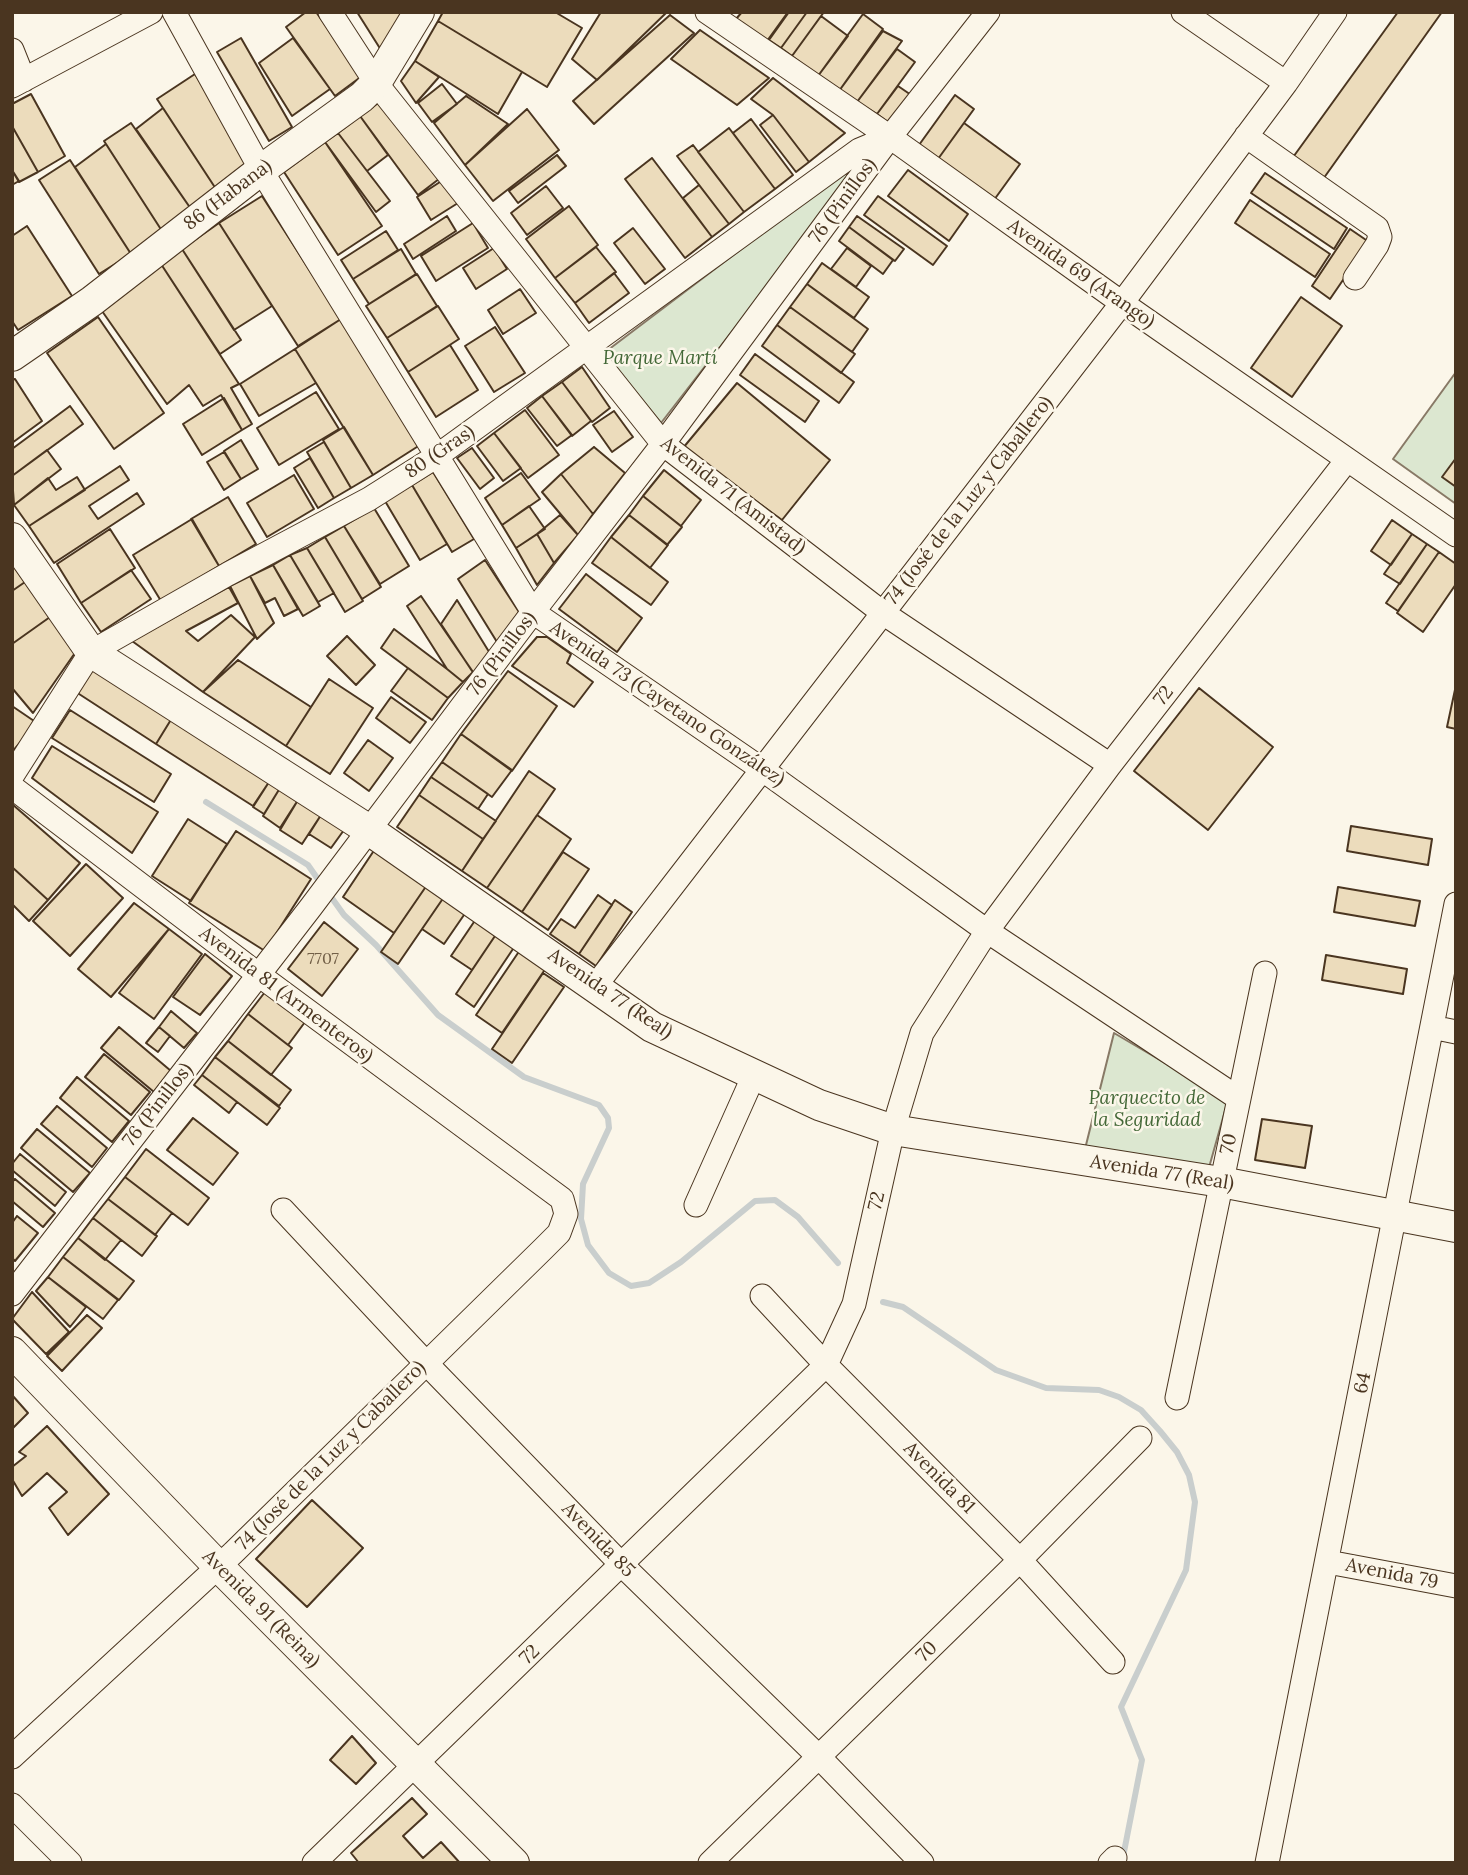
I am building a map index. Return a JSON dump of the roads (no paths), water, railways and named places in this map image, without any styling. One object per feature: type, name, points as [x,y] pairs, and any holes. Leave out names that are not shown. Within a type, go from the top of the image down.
[{"type":"main road","name":"86 (Habana)","points":[[12,356],[92,300],[261,170],[362,97],[376,83],[419,12]]},
{"type":"main road","name":"Avenida 77 (Real)","points":[[12,538],[91,652],[369,830],[596,985],[652,1027],[819,1105],[893,1130],[1221,1182],[1456,1227]]},
{"type":"main road","name":"Avenida 91 (Reina)","points":[[12,1352],[218,1566],[514,1863]]},
{"type":"street","points":[[12,50],[18,83],[151,12]]},
{"type":"street","name":"Avenida 73 (Cayetano González)","points":[[174,12],[261,170],[533,612],[763,769],[987,931],[1238,1098]]},
{"type":"street","name":"Avenida 71 (Amistad)","points":[[330,12],[376,83],[663,444],[883,613],[1110,765]]},
{"type":"street","name":"Avenida 69 (Arango)","points":[[707,12],[890,137],[1122,303],[1456,535]]},
{"type":"street","name":"76 (Pinillos)","points":[[12,1294],[327,887],[663,444],[890,137],[988,12]]},
{"type":"street","points":[[1183,12],[1286,83]]},
{"type":"street","name":"74 (José de la Luz y Caballero)","points":[[596,985],[1122,303],[1286,83],[1335,12]]},
{"type":"street","points":[[1245,136],[1377,228],[1380,237],[1377,245],[1355,278]]},
{"type":"street","name":"80 (Gras)","points":[[12,776],[91,652],[228,574],[369,499],[437,456],[859,150],[890,137]]},
{"type":"street","name":"72","points":[[314,1863],[826,1365],[854,1304],[893,1130],[922,1033],[987,931],[1110,765],[1348,460]]},
{"type":"street","name":"Avenida 81 (Armenteros)","points":[[12,787],[259,975],[562,1199]]},
{"type":"street","name":"64","points":[[1268,1863],[1456,904]]},
{"type":"street","name":"70","points":[[1177,1398],[1265,974]]},
{"type":"street","points":[[1432,1027],[1456,1032]]},
{"type":"street","points":[[696,1205],[754,1075]]},
{"type":"street","name":"74 (José de la Luz y Caballero)","points":[[12,1757],[218,1566],[559,1233],[566,1214],[562,1199]]},
{"type":"street","name":"Avenida 85","points":[[283,1210],[426,1363],[622,1565],[819,1757],[922,1863]]},
{"type":"street","name":"Avenida 81","points":[[762,1296],[826,1365],[1020,1560],[1113,1662]]},
{"type":"street","name":"70","points":[[710,1863],[1020,1560],[1140,1438]]},
{"type":"street","name":"Avenida 79","points":[[1328,1562],[1456,1586]]},
{"type":"street","points":[[12,1805],[70,1863]]},
{"type":"waterway","points":[[206,802],[308,865],[322,885]]},
{"type":"waterway","points":[[329,894],[344,915],[376,945],[438,1015],[524,1077],[599,1105],[608,1118],[609,1128],[583,1184],[581,1219],[588,1245],[609,1273],[631,1286],[649,1283],[681,1262],[755,1201],[775,1200],[798,1217],[838,1263]]},
{"type":"waterway","points":[[883,1302],[903,1307],[996,1370],[1046,1388],[1099,1390],[1119,1397],[1141,1410],[1160,1431],[1177,1452],[1189,1475],[1195,1502],[1186,1570],[1121,1707],[1142,1760],[1123,1857]]},
{"type":"park label","name":"Parque Martí","points":[[660,359]]},
{"type":"park label","name":"Parquecito de la Seguridad","points":[[1147,1110]]}]
